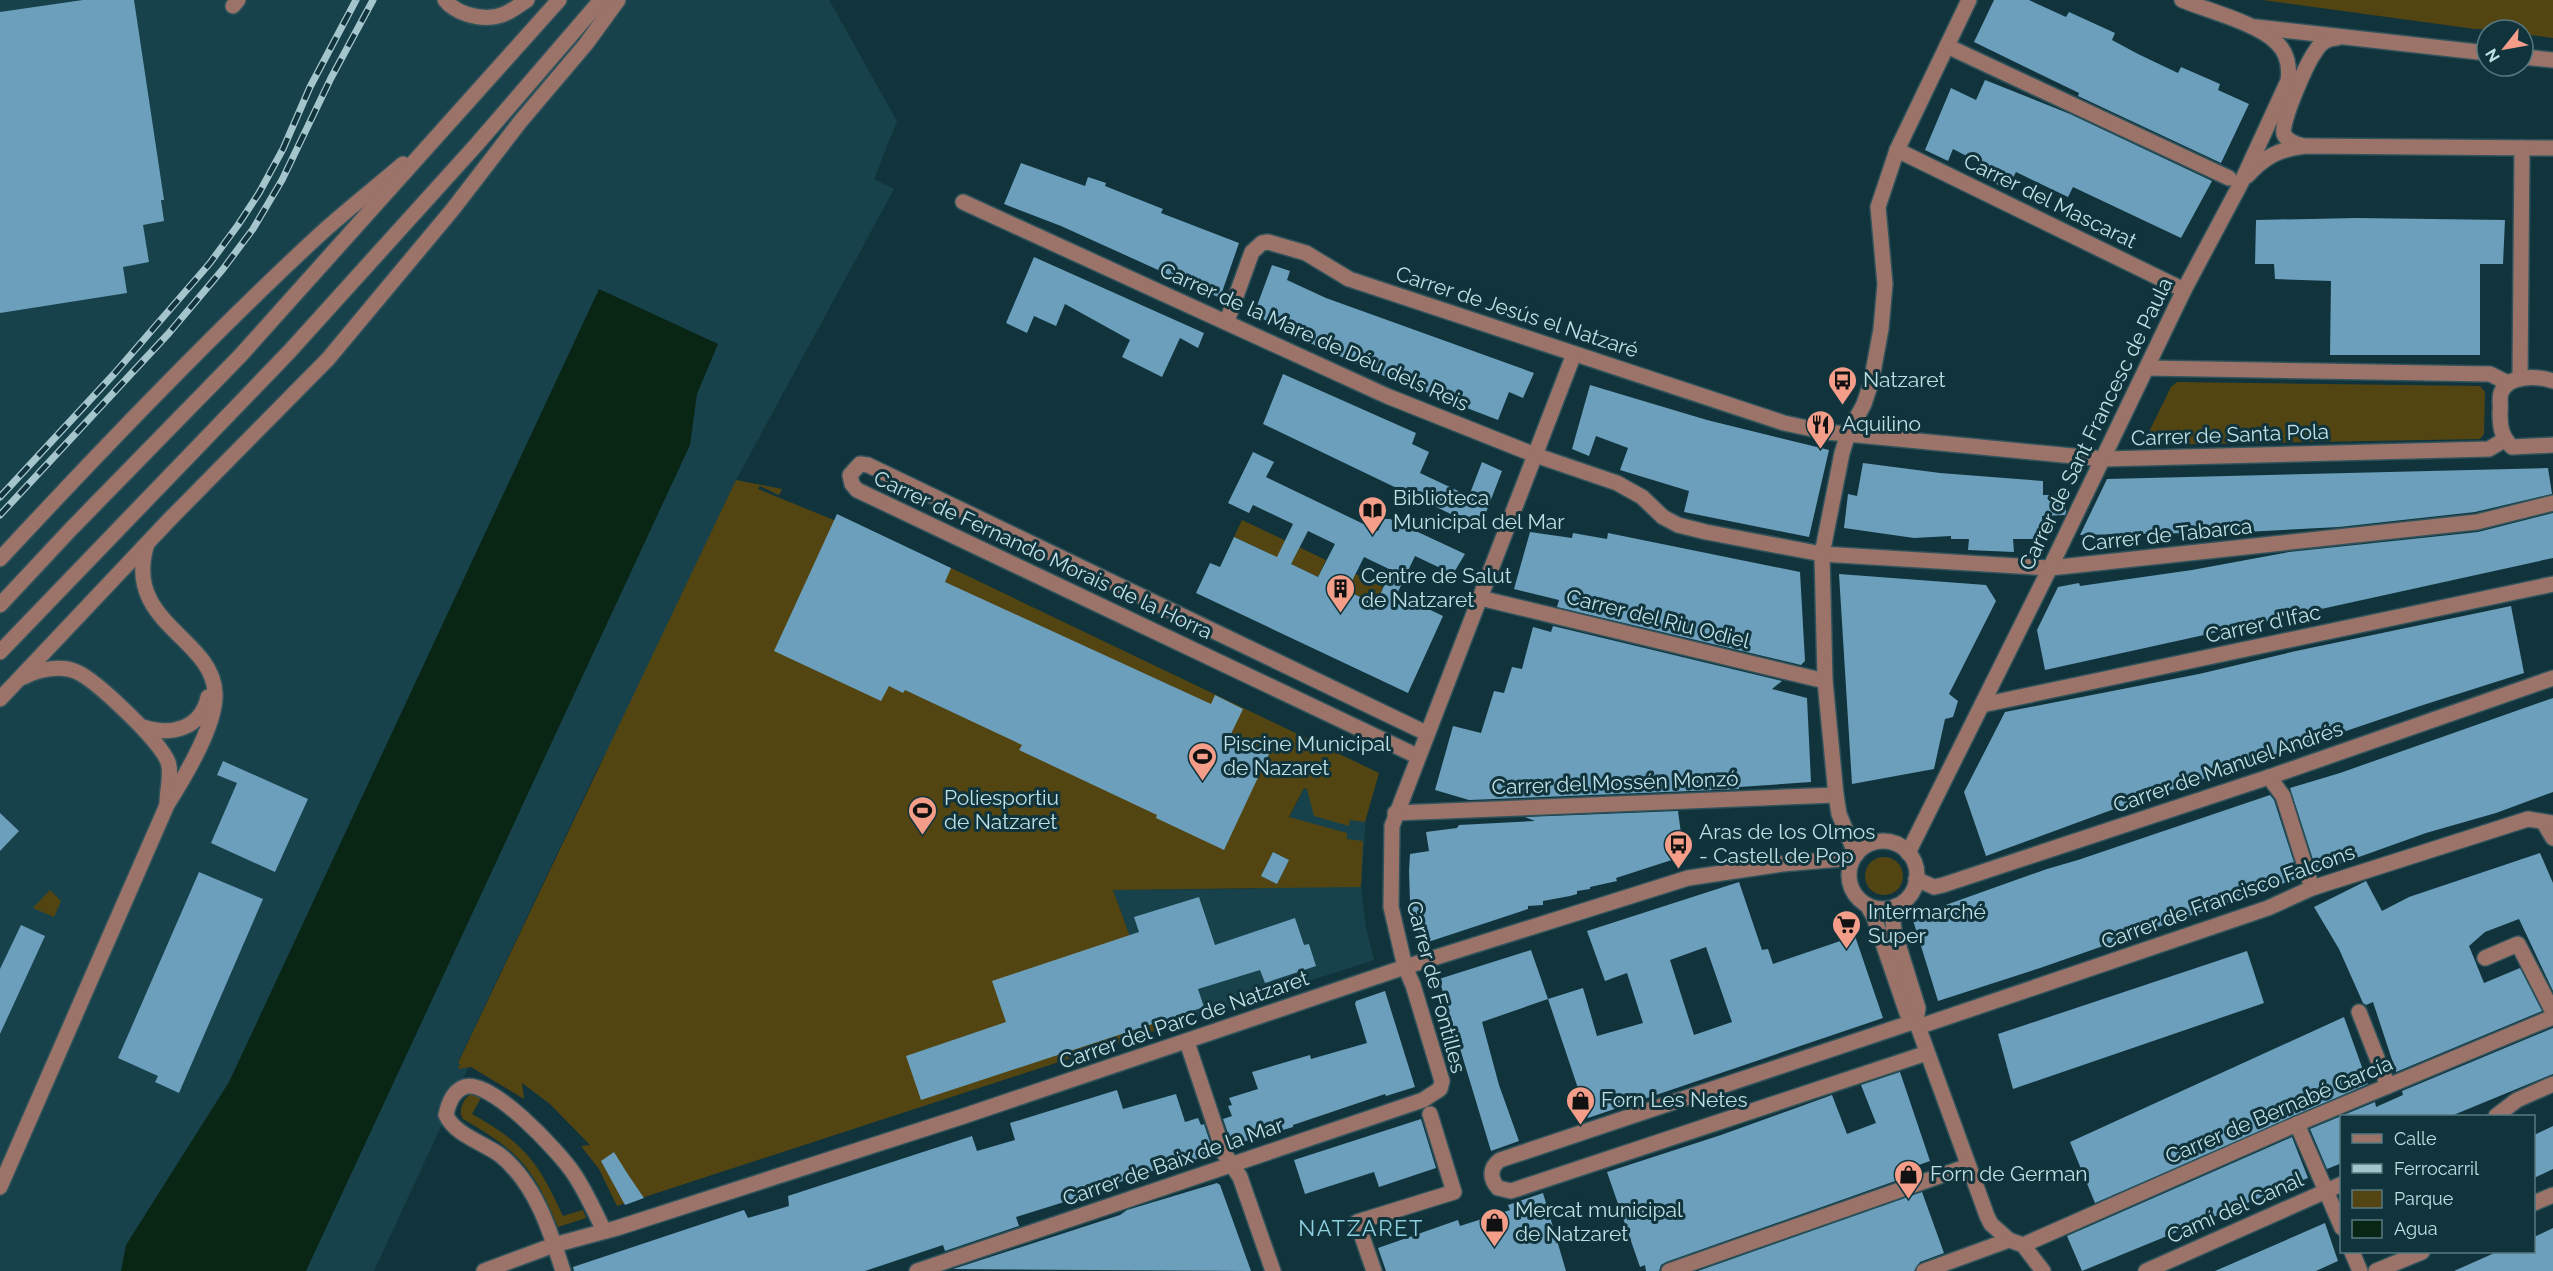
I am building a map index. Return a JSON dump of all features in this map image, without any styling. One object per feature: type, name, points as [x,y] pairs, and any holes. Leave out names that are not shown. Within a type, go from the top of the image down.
[{"type":"street","points":[[445,0],[450,6],[464,13],[492,17],[504,14],[527,0]]},
{"type":"street","points":[[0,605],[240,356],[559,0]]},
{"type":"street","points":[[0,652],[289,352],[477,144],[601,0]]},
{"type":"street","points":[[0,699],[147,542],[307,380],[362,320],[453,209],[519,122],[586,44],[618,0]]},
{"type":"street","points":[[1854,857],[1839,814],[1836,795],[1825,681],[1822,554],[1830,507],[1848,434],[1868,393],[1881,329],[1885,285],[1878,207],[1897,150],[1969,0]]},
{"type":"street","points":[[2182,0],[2248,26],[2475,51]]},
{"type":"street","name":"Carrer de Sant Francesc de Paula","points":[[1908,853],[2103,459],[2235,180],[2280,100],[2289,70],[2286,56],[2277,42],[2248,26]]},
{"type":"street","points":[[2305,146],[2288,139],[2284,134],[2285,120],[2315,51],[2330,38],[2346,37]]},
{"type":"street","points":[[1947,46],[2235,180],[2270,154],[2305,146],[2553,148]]},
{"type":"street","points":[[2535,58],[2553,60]]},
{"type":"street","points":[[0,559],[110,440],[309,245],[440,133]]},
{"type":"street","points":[[2522,148],[2514,381],[2501,394],[2500,430],[2504,440],[2512,447],[2553,445]]},
{"type":"street","name":"Carrer del Mascarat","points":[[1897,150],[2184,290]]},
{"type":"street","name":"Carrer de la Mare de Déu dels Reis","points":[[963,202],[1387,396],[1535,455],[1630,489],[1663,517],[1678,525]]},
{"type":"street","name":"Carrer de Jesús el Natzaré","points":[[1227,321],[1252,252],[1262,243],[1268,242],[1306,253],[1349,279],[1574,354],[1784,423],[1848,434]]},
{"type":"street","name":"Carrer de Fontilles","points":[[1440,1089],[1442,1081],[1413,985],[1405,967],[1390,907],[1392,826],[1395,813],[1574,354]]},
{"type":"street","points":[[2147,368],[2490,374],[2514,381],[2553,380]]},
{"type":"street","name":"Carrer de Santa Pola","points":[[1848,434],[2103,459],[2489,449],[2504,440]]},
{"type":"street","name":"Carrer de Fernando Morais de la Horra","points":[[1417,756],[857,490],[852,484],[850,475],[860,464],[868,465],[1426,733]]},
{"type":"street","name":"Carrer de Tabarca","points":[[1678,525],[1822,554],[2050,568],[2477,522],[2553,503]]},
{"type":"street","points":[[0,1187],[167,805],[188,771],[213,712],[216,693],[208,669],[164,621],[149,597],[142,572],[142,560],[147,542]]},
{"type":"street","name":"Carrer d'Ifac","points":[[1982,705],[2553,585]]},
{"type":"street","name":"Carrer del Riu Odiel","points":[[1480,598],[1825,681]]},
{"type":"street","points":[[18,680],[29,674],[50,669],[75,672],[91,680],[143,727],[168,762],[167,805]]},
{"type":"street","points":[[143,727],[175,732],[194,722],[208,701],[211,685],[208,669]]},
{"type":"street","name":"Carrer de Manuel Andrés","points":[[1916,879],[1934,887],[1943,885],[2269,777],[2553,678]]},
{"type":"street","points":[[2269,777],[2283,795],[2312,888]]},
{"type":"street","name":"Carrer del Mossén Monzó","points":[[1395,813],[1836,795]]},
{"type":"street","name":"Carrer de Francisco Falcons","points":[[1927,1053],[1511,1191],[1498,1188],[1492,1178],[1493,1167],[1500,1160],[2268,908],[2312,888],[2528,819],[2548,823]]},
{"type":"street","points":[[2548,823],[2553,838]]},
{"type":"street","points":[[1878,842],[1888,842],[1898,845],[1908,853],[1916,869],[1916,879],[1913,890],[1906,899],[1896,906],[1877,908],[1861,901],[1851,887],[1849,876],[1854,857],[1861,849],[1878,842]]},
{"type":"street","name":"Carrer del Parc de Natzaret","points":[[484,1271],[554,1245],[961,1117],[1405,967],[1688,878],[1782,864],[1854,857]]},
{"type":"street","points":[[1868,905],[1907,1013],[1917,1024]]},
{"type":"street","points":[[1896,906],[1894,931],[1918,1008],[1917,1024],[1987,1216],[1991,1224],[2016,1242],[2043,1271]]},
{"type":"street","points":[[2485,958],[2518,944],[2553,1012]]},
{"type":"street","points":[[2359,1012],[2388,1086]]},
{"type":"street","name":"Carrer de Bernabé García","points":[[1924,1271],[2016,1242],[2553,1017]]},
{"type":"street","points":[[1187,1042],[1224,1153],[1240,1177],[1273,1271]]},
{"type":"street","points":[[2497,1115],[2517,1100],[2553,1084]]},
{"type":"street","points":[[563,1271],[543,1215],[517,1173],[501,1156],[451,1126],[446,1115],[450,1101],[462,1088],[473,1086],[525,1118],[561,1155],[574,1174],[604,1231]]},
{"type":"street","name":"Carrer de Baix de la Mar","points":[[917,1271],[1423,1100],[1440,1089]]},
{"type":"street","points":[[1374,1271],[1358,1222],[1454,1192],[1430,1114]]},
{"type":"street","points":[[2297,1124],[2340,1224]]},
{"type":"street","points":[[1669,1271],[1968,1166]]},
{"type":"street","name":"Camí del Canal","points":[[2146,1271],[2340,1185]]},
{"type":"street","points":[[2535,1203],[2553,1195]]},
{"type":"street","points":[[2353,1253],[2360,1271]]},
{"type":"street","points":[[2376,1271],[2417,1253]]},
{"type":"shaded area","points":[[0,0],[829,0],[897,121],[874,179],[894,189],[736,480],[458,1062],[468,1068],[374,1271],[0,1271]]},
{"type":"shaded area","points":[[1304,788],[1366,817],[1361,887],[1366,928],[1374,960],[1163,1028],[1113,890],[1255,889]]},
{"type":"green space","points":[[2262,0],[2553,0],[2553,38],[2535,36],[2535,18],[2475,18],[2475,29]]},
{"type":"green space","points":[[2177,382],[2480,386],[2485,392],[2484,434],[2480,439],[2148,445],[2145,440],[2171,387]]},
{"type":"green space","name":"Poliesportiu de Natzaret","points":[[736,480],[782,489],[779,495],[760,486],[758,489],[951,568],[1379,773],[1365,822],[1350,820],[1349,826],[1314,816],[1307,789],[1304,788],[1289,817],[1347,833],[1347,839],[1363,841],[1361,887],[1113,890],[1163,1028],[617,1206],[599,1169],[581,1146],[590,1145],[550,1104],[522,1083],[524,1099],[471,1067],[458,1069],[460,1064],[458,1063]],"holes":[[[1273,852],[1289,860],[1277,884],[1261,876]]]},
{"type":"green space","points":[[1242,520],[1326,560],[1318,577],[1234,537]]},
{"type":"green space","points":[[1349,571],[1383,587],[1376,604],[1342,588]]},
{"type":"green space","points":[[1884,857],[1898,862],[1903,876],[1898,890],[1884,895],[1870,890],[1865,876],[1870,862]]},
{"type":"green space","points":[[50,890],[61,901],[54,917],[33,908]]},
{"type":"green space","points":[[472,1093],[482,1096],[472,1114],[505,1135],[528,1156],[537,1167],[563,1216],[583,1210],[586,1218],[558,1227],[540,1189],[522,1162],[498,1141],[461,1116],[462,1104]]},
{"type":"water","points":[[599,289],[718,344],[697,394],[690,445],[306,1271],[121,1271],[126,1245],[229,1082]]},
{"type":"building","points":[[83,0],[134,0],[164,200],[161,200],[164,221],[143,225],[149,262],[123,267],[127,293],[0,313],[0,12]]},
{"type":"building","points":[[1994,0],[2029,0],[2066,17],[2069,12],[2115,33],[2112,40],[2138,54],[2178,73],[2181,67],[2220,84],[2218,90],[2249,104],[2221,163],[2078,96],[2079,93],[1974,42]]},
{"type":"building","points":[[1985,80],[2070,114],[2212,181],[2181,238],[2073,187],[2068,197],[2016,172],[2007,189],[1981,177],[1986,166],[1953,149],[1948,161],[1925,150],[1951,88],[1976,100]]},
{"type":"building","points":[[1021,163],[1085,186],[1088,177],[1106,183],[1105,186],[1163,209],[1161,213],[1239,243],[1220,298],[1061,226],[1004,204]]},
{"type":"building","points":[[2357,218],[2505,220],[2503,264],[2480,264],[2480,355],[2330,355],[2331,281],[2275,279],[2274,264],[2255,264],[2256,220]]},
{"type":"building","points":[[1034,257],[1204,333],[1198,348],[1180,338],[1162,377],[1122,357],[1130,340],[1065,304],[1056,326],[1034,316],[1027,333],[1006,323]]},
{"type":"building","points":[[1272,265],[1290,271],[1287,280],[1326,298],[1534,373],[1523,398],[1509,392],[1498,420],[1384,376],[1290,334],[1254,314]]},
{"type":"building","points":[[1283,374],[1416,433],[1412,444],[1429,452],[1420,473],[1469,496],[1482,462],[1502,471],[1480,528],[1263,424]]},
{"type":"building","points":[[1590,385],[1707,420],[1829,450],[1809,537],[1684,512],[1689,491],[1620,470],[1628,448],[1596,436],[1589,456],[1572,449]]},
{"type":"building","name":"Centre de Salut de Natzaret","points":[[1253,452],[1274,462],[1266,477],[1378,531],[1384,519],[1390,519],[1465,554],[1453,574],[1415,556],[1397,594],[1443,616],[1408,693],[1196,593],[1210,563],[1220,567],[1234,537],[1277,557],[1293,524],[1253,505],[1249,513],[1228,503]],"holes":[[[1308,531],[1335,544],[1318,577],[1291,564]],[[1364,557],[1391,570],[1376,604],[1347,591]]]},
{"type":"building","points":[[1863,463],[1940,473],[2043,481],[2043,495],[2066,495],[2066,512],[2065,515],[2042,516],[2043,539],[2013,539],[2014,552],[1968,550],[1969,539],[1951,539],[1951,536],[1914,538],[1844,528],[1848,494],[1857,496]]},
{"type":"building","points":[[2548,468],[2552,494],[2475,512],[2339,527],[2245,532],[2080,535],[2107,479]]},
{"type":"building","points":[[2553,513],[2553,558],[2045,670],[2037,630],[2058,587],[2192,570],[2289,552],[2478,532]]},
{"type":"building","points":[[837,514],[951,568],[945,582],[1211,704],[1215,695],[1243,709],[1230,736],[1269,754],[1224,850],[1156,818],[1157,815],[1019,750],[1022,745],[905,690],[903,693],[889,686],[881,701],[774,651]]},
{"type":"building","points":[[1530,532],[1572,538],[1573,533],[1607,539],[1608,533],[1800,572],[1805,661],[1801,665],[1557,607],[1559,600],[1514,589]]},
{"type":"building","points":[[1839,574],[1986,585],[1996,601],[1949,694],[1958,701],[1953,717],[1945,719],[1934,769],[1852,784]]},
{"type":"building","points":[[2511,606],[2524,673],[2106,812],[1986,856],[1964,792],[2005,712],[2199,674],[2296,651]]},
{"type":"building","points":[[1553,626],[1782,681],[1772,689],[1807,698],[1811,782],[1739,787],[1739,789],[1469,800],[1435,790],[1453,726],[1481,733],[1494,691],[1504,693],[1512,667],[1522,669],[1533,627],[1551,632]]},
{"type":"building","points":[[2553,698],[2553,792],[2496,813],[2426,833],[2317,872],[2290,788],[2340,773]]},
{"type":"building","points":[[223,761],[308,799],[275,872],[211,843],[237,783],[217,775]]},
{"type":"building","points":[[2270,795],[2274,800],[2299,878],[1938,1001],[1912,917],[2047,869]]},
{"type":"building","points":[[1678,811],[1684,856],[1616,878],[1617,881],[1577,891],[1577,894],[1570,896],[1543,901],[1543,905],[1528,906],[1528,909],[1425,943],[1420,942],[1410,901],[1409,871],[1410,854],[1429,851],[1426,832],[1457,828],[1459,825],[1535,821],[1525,817]]},
{"type":"building","points":[[0,813],[19,831],[0,851]]},
{"type":"building","points":[[1273,852],[1289,860],[1277,884],[1261,876]]},
{"type":"building","points":[[2540,853],[2553,883],[2553,991],[2519,919],[2485,932],[2469,946],[2484,983],[2520,968],[2542,1011],[2396,1072],[2373,1002],[2366,1005],[2363,1003],[2339,949],[2314,907],[2366,881],[2382,911],[2409,897]]},
{"type":"building","points":[[199,872],[263,899],[179,1093],[155,1082],[158,1076],[118,1058]]},
{"type":"building","points":[[1739,882],[1762,950],[1768,949],[1773,964],[1855,936],[1883,1018],[1588,1118],[1548,999],[1583,988],[1597,1036],[1643,1023],[1627,973],[1605,981],[1587,931]],"holes":[[[1706,947],[1732,1022],[1694,1035],[1670,960]]]},
{"type":"building","points":[[1199,897],[1215,945],[1295,918],[1304,945],[1309,944],[1316,966],[1265,983],[1260,970],[1198,989],[1204,1007],[921,1100],[906,1056],[1006,1022],[992,981],[1139,932],[1134,917]]},
{"type":"building","points":[[21,925],[45,936],[0,1034],[0,969]]},
{"type":"building","points":[[1531,950],[1548,999],[1482,1022],[1499,1085],[1519,1141],[1491,1151],[1439,979]]},
{"type":"building","points":[[2247,951],[2264,1003],[2013,1089],[1998,1034]]},
{"type":"building","points":[[1385,991],[1415,1087],[1386,1096],[1385,1094],[1293,1125],[1293,1127],[1232,1145],[1223,1119],[1232,1116],[1228,1106],[1232,1105],[1229,1098],[1258,1089],[1252,1072],[1310,1055],[1311,1059],[1367,1043],[1356,1001]]},
{"type":"building","points":[[2344,1017],[2368,1084],[2095,1203],[2070,1142]]},
{"type":"building","points":[[2553,1028],[2553,1074],[2453,1115],[2344,1115],[2375,1102],[2376,1107],[2403,1095],[2402,1091]]},
{"type":"building","points":[[1900,1072],[1930,1161],[1913,1167],[1915,1174],[1666,1262],[1661,1265],[1659,1271],[1646,1271],[1645,1265],[1640,1267],[1607,1172],[1721,1135],[1832,1095],[1847,1134],[1876,1123],[1861,1085]]},
{"type":"building","points":[[1117,1090],[1123,1109],[1176,1094],[1185,1122],[1198,1118],[1201,1125],[1204,1124],[1213,1151],[1206,1156],[1166,1169],[1170,1165],[1105,1187],[1106,1189],[1016,1217],[1019,1226],[945,1251],[943,1245],[865,1271],[574,1271],[573,1267],[744,1210],[748,1218],[789,1206],[788,1196],[972,1136],[977,1151],[1015,1140],[1010,1123]]},
{"type":"building","points":[[2340,1117],[2340,1164],[2327,1169],[2310,1129]]},
{"type":"building","points":[[1421,1119],[1436,1168],[1379,1187],[1374,1172],[1305,1194],[1294,1160]]},
{"type":"building","points":[[2553,1126],[2553,1169],[2535,1178],[2535,1135]]},
{"type":"building","points":[[2292,1137],[2308,1178],[2082,1271],[2067,1236]]},
{"type":"building","points":[[614,1152],[644,1198],[625,1205],[601,1161]]},
{"type":"building","points":[[1217,1183],[1220,1185],[1251,1271],[953,1269],[1120,1215],[1127,1210]]},
{"type":"building","points":[[1922,1192],[1944,1253],[1920,1262],[1914,1271],[1698,1271]]},
{"type":"building","points":[[1543,1193],[1566,1271],[1386,1271],[1378,1248],[1458,1220],[1460,1226],[1510,1210],[1508,1205]]},
{"type":"building","points":[[2325,1223],[2338,1261],[2316,1271],[2215,1271]]},
{"type":"building","points":[[2553,1228],[2553,1271],[2454,1271],[2494,1253],[2535,1253],[2535,1237]]},
{"type":"railway","points":[[0,497],[114,374],[210,263],[238,225],[283,149],[310,87],[356,0]]},
{"type":"railway","points":[[0,515],[169,333],[253,229],[282,180],[331,78],[373,0]]},
{"type":"place","name":"Natzaret","points":[[1842,406]]},
{"type":"place","name":"Aquilino","points":[[1821,450]]},
{"type":"place","name":"Biblioteca Municipal del Mar","points":[[1372,536]]},
{"type":"place","name":"Centre de Salut de Natzaret","points":[[1340,614]]},
{"type":"place","name":"Piscine Municipal de Nazaret","points":[[1202,782]]},
{"type":"place","name":"Poliesportiu de Natzaret","points":[[923,836]]},
{"type":"place","name":"Aras de los Olmos - Castell de Pop","points":[[1678,870]]},
{"type":"place","name":"Intermarché Super","points":[[1847,950]]},
{"type":"place","name":"Forn Les Netes","points":[[1580,1126]]},
{"type":"place","name":"Forn de German","points":[[1909,1200]]},
{"type":"place","name":"Mercat municipal de Natzaret","points":[[1494,1248]]},
{"type":"district","name":"NATZARET","points":[[1361,1228]]}]
